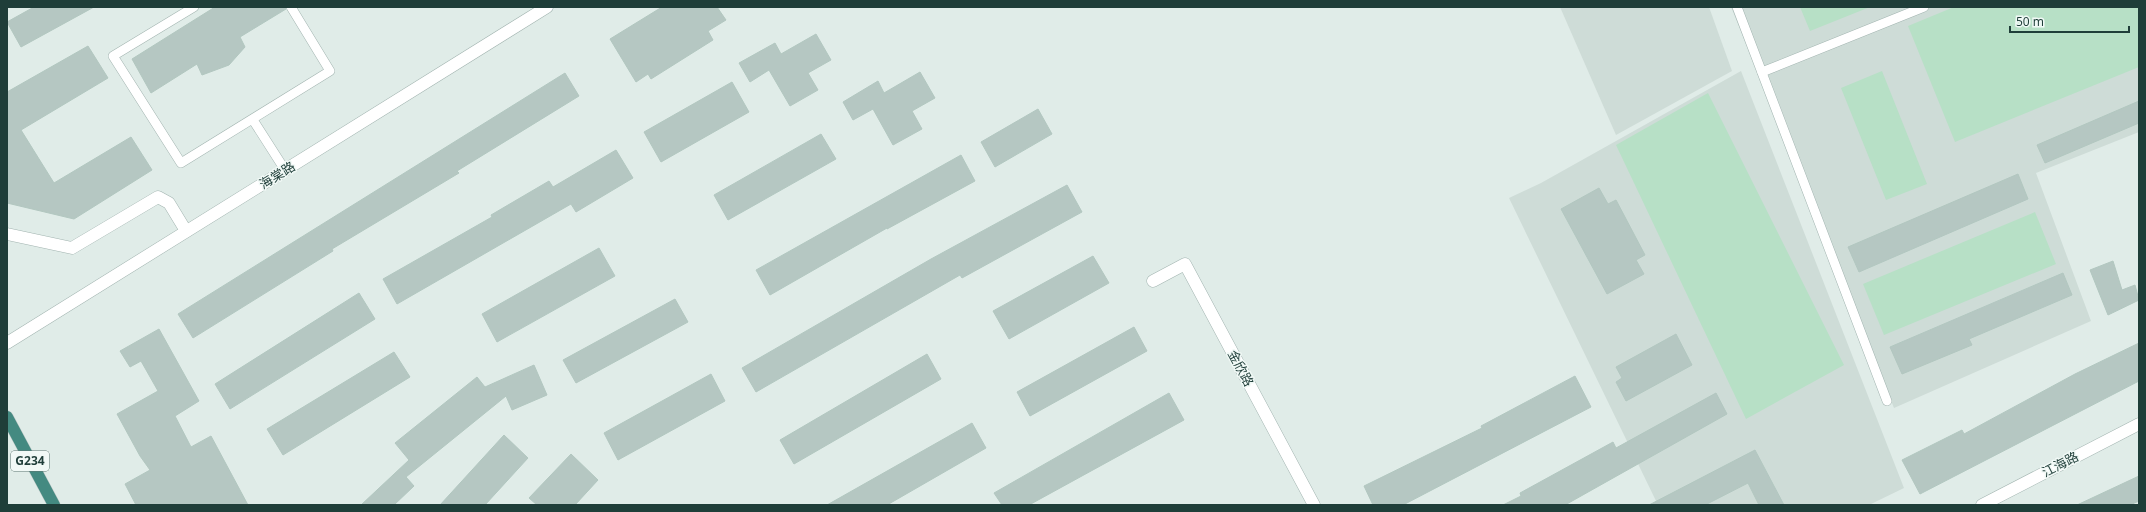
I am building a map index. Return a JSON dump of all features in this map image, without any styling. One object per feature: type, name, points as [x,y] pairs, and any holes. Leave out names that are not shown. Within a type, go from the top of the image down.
[{"type":"highway","name":"G234","points":[[7,417],[54,505]]},
{"type":"street","name":"海棠路","points":[[7,343],[547,7]]},
{"type":"street","points":[[7,234],[72,248],[158,197],[169,203],[186,231]]},
{"type":"street","name":"金欣路","points":[[1153,281],[1185,264],[1314,505]]},
{"type":"street","name":"江海路","points":[[1982,505],[2139,424]]},
{"type":"lane","points":[[194,7],[113,56],[181,163],[253,120],[330,71],[291,7]]},
{"type":"lane","points":[[1737,7],[1887,401]]},
{"type":"lane","points":[[1762,72],[1924,7]]},
{"type":"lane","points":[[253,120],[285,170]]},
{"type":"shaded area","points":[[1560,7],[1709,7],[1732,71],[1616,135]]},
{"type":"shaded area","points":[[1731,7],[2139,7],[2139,132],[2036,173],[2091,321],[1894,408]]},
{"type":"shaded area","points":[[1741,71],[1904,488],[1869,505],[1658,505],[1509,198],[1541,183]]},
{"type":"green space","points":[[1800,7],[1870,7],[1810,31]]},
{"type":"green space","points":[[1954,7],[2139,7],[2139,67],[1955,142],[1908,26]]},
{"type":"green space","points":[[1882,71],[1927,184],[1886,200],[1841,88]]},
{"type":"green space","points":[[1708,93],[1844,365],[1746,419],[1616,145]]},
{"type":"green space","points":[[2035,212],[2056,264],[1884,335],[1863,284]]},
{"type":"building","points":[[34,7],[94,7],[21,47],[7,22]]},
{"type":"building","points":[[215,7],[285,7],[286,9],[240,37],[245,47],[229,65],[202,75],[197,64],[151,93],[132,59]]},
{"type":"building","points":[[662,7],[717,7],[726,20],[708,31],[713,40],[651,79],[648,74],[636,82],[610,39]]},
{"type":"building","points":[[816,34],[831,60],[808,73],[818,90],[790,106],[769,70],[750,82],[739,63],[775,43],[781,54]]},
{"type":"building","points":[[88,46],[108,78],[21,130],[54,183],[131,137],[152,170],[74,219],[7,203],[7,92]]},
{"type":"building","points":[[920,72],[935,98],[912,111],[922,129],[893,145],[873,109],[853,120],[843,102],[878,81],[884,93]]},
{"type":"building","points":[[565,73],[579,96],[457,171],[459,173],[332,249],[333,251],[193,338],[178,314]]},
{"type":"building","points":[[732,82],[749,112],[661,162],[644,132]]},
{"type":"building","points":[[2139,101],[2139,123],[2045,163],[2037,145]]},
{"type":"building","points":[[1038,109],[1052,134],[995,167],[981,142]]},
{"type":"building","points":[[821,134],[836,159],[728,220],[714,195]]},
{"type":"building","points":[[616,150],[633,178],[576,212],[571,204],[397,304],[383,279],[492,217],[491,215],[549,181],[553,187]]},
{"type":"building","points":[[961,155],[975,181],[887,228],[770,295],[756,270]]},
{"type":"building","points":[[2018,174],[2028,199],[1859,272],[1848,247]]},
{"type":"building","points":[[1067,185],[1082,212],[962,278],[960,275],[756,392],[742,368],[931,259]]},
{"type":"building","points":[[1599,188],[1608,204],[1616,200],[1645,255],[1636,260],[1644,274],[1607,294],[1561,209]]},
{"type":"building","points":[[599,248],[615,276],[497,342],[482,314]]},
{"type":"building","points":[[1093,256],[1109,283],[1009,339],[993,311]]},
{"type":"building","points":[[2113,261],[2122,290],[2135,285],[2139,300],[2108,315],[2090,270]]},
{"type":"building","points":[[2063,273],[2072,295],[1969,339],[1972,345],[1902,374],[1890,347]]},
{"type":"building","points":[[359,293],[375,319],[230,409],[215,384]]},
{"type":"building","points":[[675,299],[688,322],[576,383],[563,360]]},
{"type":"building","points":[[1134,327],[1147,351],[1030,416],[1017,392]]},
{"type":"building","points":[[159,329],[199,401],[175,416],[191,447],[211,436],[248,505],[136,505],[125,484],[150,470],[140,456],[117,414],[158,391],[141,361],[130,367],[120,351]]},
{"type":"building","points":[[1676,334],[1692,365],[1626,401],[1616,382],[1622,378],[1616,367]]},
{"type":"building","points":[[2139,343],[2139,381],[1920,494],[1902,460],[1962,430],[1964,434],[2075,374]]},
{"type":"building","points":[[394,352],[410,377],[283,455],[267,429]]},
{"type":"building","points":[[927,354],[941,379],[794,464],[780,440]]},
{"type":"building","points":[[534,365],[547,395],[512,410],[506,396],[406,477],[414,486],[394,505],[361,505],[409,460],[395,443],[477,377],[485,387]]},
{"type":"building","points":[[711,374],[725,401],[618,460],[604,433]]},
{"type":"building","points":[[1575,376],[1591,407],[1403,505],[1373,505],[1364,486],[1482,428],[1481,426]]},
{"type":"building","points":[[1169,393],[1184,420],[1029,505],[1002,505],[994,493]]},
{"type":"building","points":[[1716,393],[1727,414],[1565,505],[1503,505],[1521,496],[1520,493],[1613,442],[1616,448]]},
{"type":"building","points":[[972,423],[986,448],[887,505],[827,505]]},
{"type":"building","points":[[504,435],[528,458],[485,505],[440,505]]},
{"type":"building","points":[[1755,450],[1784,505],[1759,505],[1748,483],[1705,505],[1649,505]]},
{"type":"building","points":[[571,454],[598,480],[575,505],[537,505],[529,498]]},
{"type":"building","points":[[2139,476],[2139,501],[2130,505],[2077,505]]}]
